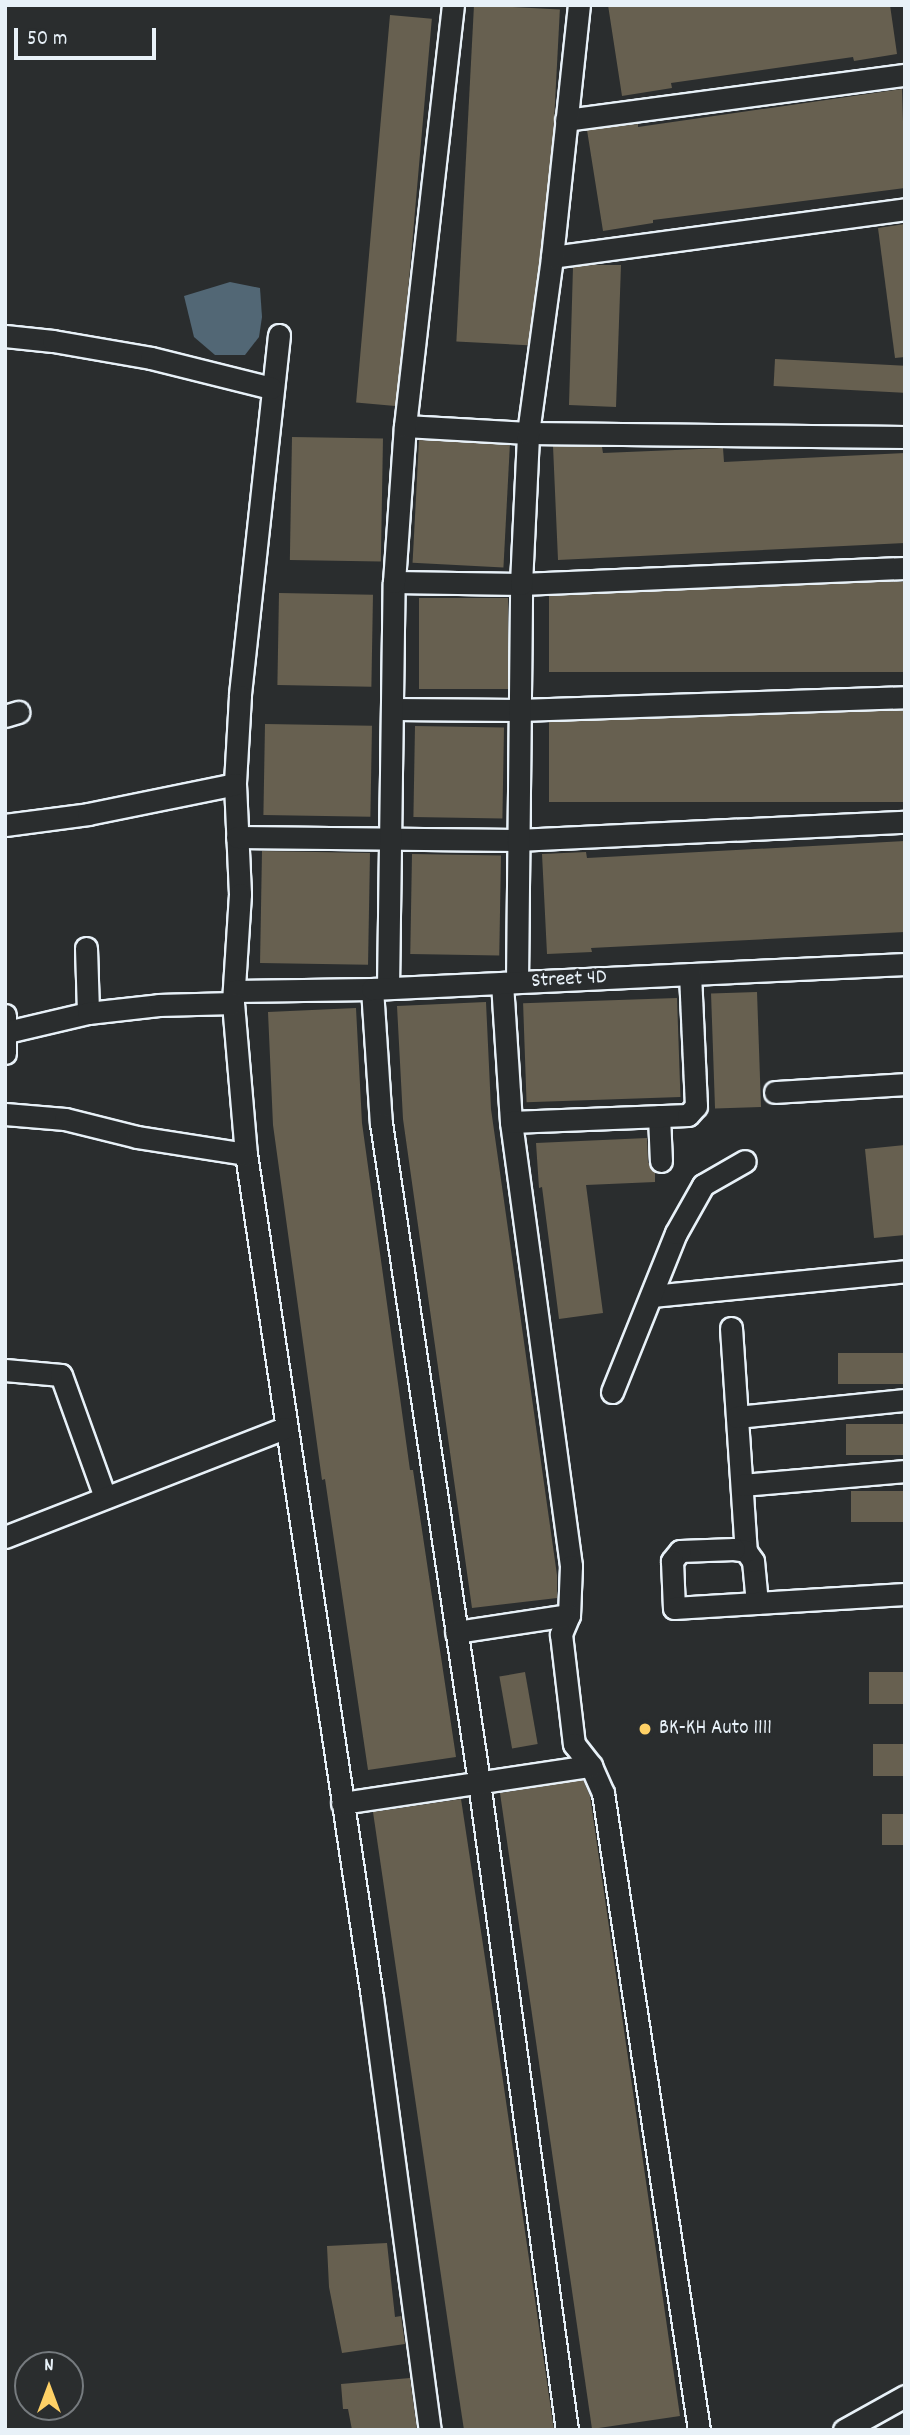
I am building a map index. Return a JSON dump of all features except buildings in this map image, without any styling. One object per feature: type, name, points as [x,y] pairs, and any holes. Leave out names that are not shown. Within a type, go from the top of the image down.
[{"type":"street","points":[[453,5],[405,426],[394,582],[391,840],[380,988],[381,1123],[479,1782],[567,2430]]},
{"type":"street","points":[[579,5],[552,257],[528,433],[521,584],[517,840],[510,983],[511,1122],[571,1566],[569,1615],[561,1634],[574,1744],[591,1766],[603,1793],[699,2430]]},
{"type":"street","points":[[566,120],[905,75]]},
{"type":"street","points":[[552,257],[905,209]]},
{"type":"street","points":[[279,335],[271,388],[240,696],[235,784],[240,894],[234,997],[246,1154],[342,1803],[430,2430]]},
{"type":"street","points":[[5,336],[53,341],[151,358],[271,388]]},
{"type":"street","points":[[405,426],[528,433],[905,437]]},
{"type":"street","points":[[394,582],[521,584],[905,568]]},
{"type":"street","points":[[393,709],[519,710],[905,697]]},
{"type":"street","points":[[5,825],[88,814],[235,784]]},
{"type":"street","points":[[237,837],[517,840],[905,822]]},
{"type":"street","points":[[86,948],[88,1013]]},
{"type":"street","name":"Street 4D","points":[[6,1023],[234,997],[905,964]]},
{"type":"street","points":[[511,1122],[688,1115],[696,1106],[690,974]]},
{"type":"street","points":[[5,1053],[6,1023]]},
{"type":"street","points":[[775,1092],[905,1084]]},
{"type":"street","points":[[5,1114],[65,1119],[137,1137],[246,1154]]},
{"type":"street","points":[[659,1116],[661,1161]]},
{"type":"street","points":[[612,1392],[676,1233],[703,1185],[746,1161]]},
{"type":"street","points":[[652,1296],[905,1271]]},
{"type":"street","points":[[731,1328],[746,1551],[753,1560],[757,1603]]},
{"type":"street","points":[[5,1370],[61,1375],[105,1497]]},
{"type":"street","points":[[737,1417],[905,1400]]},
{"type":"street","points":[[5,1537],[285,1428]]},
{"type":"street","points":[[742,1485],[905,1471]]},
{"type":"street","points":[[746,1551],[680,1551],[672,1561],[674,1608],[905,1594]]},
{"type":"street","points":[[456,1632],[569,1615]]},
{"type":"street","points":[[342,1803],[591,1766]]},
{"type":"street","points":[[844,2430],[905,2396]]},
{"type":"water","points":[[230,282],[260,288],[262,317],[259,337],[245,355],[215,355],[194,337],[184,296]]},
{"type":"place","name":"BK-KH Auto 1111","points":[[645,1729]]}]
